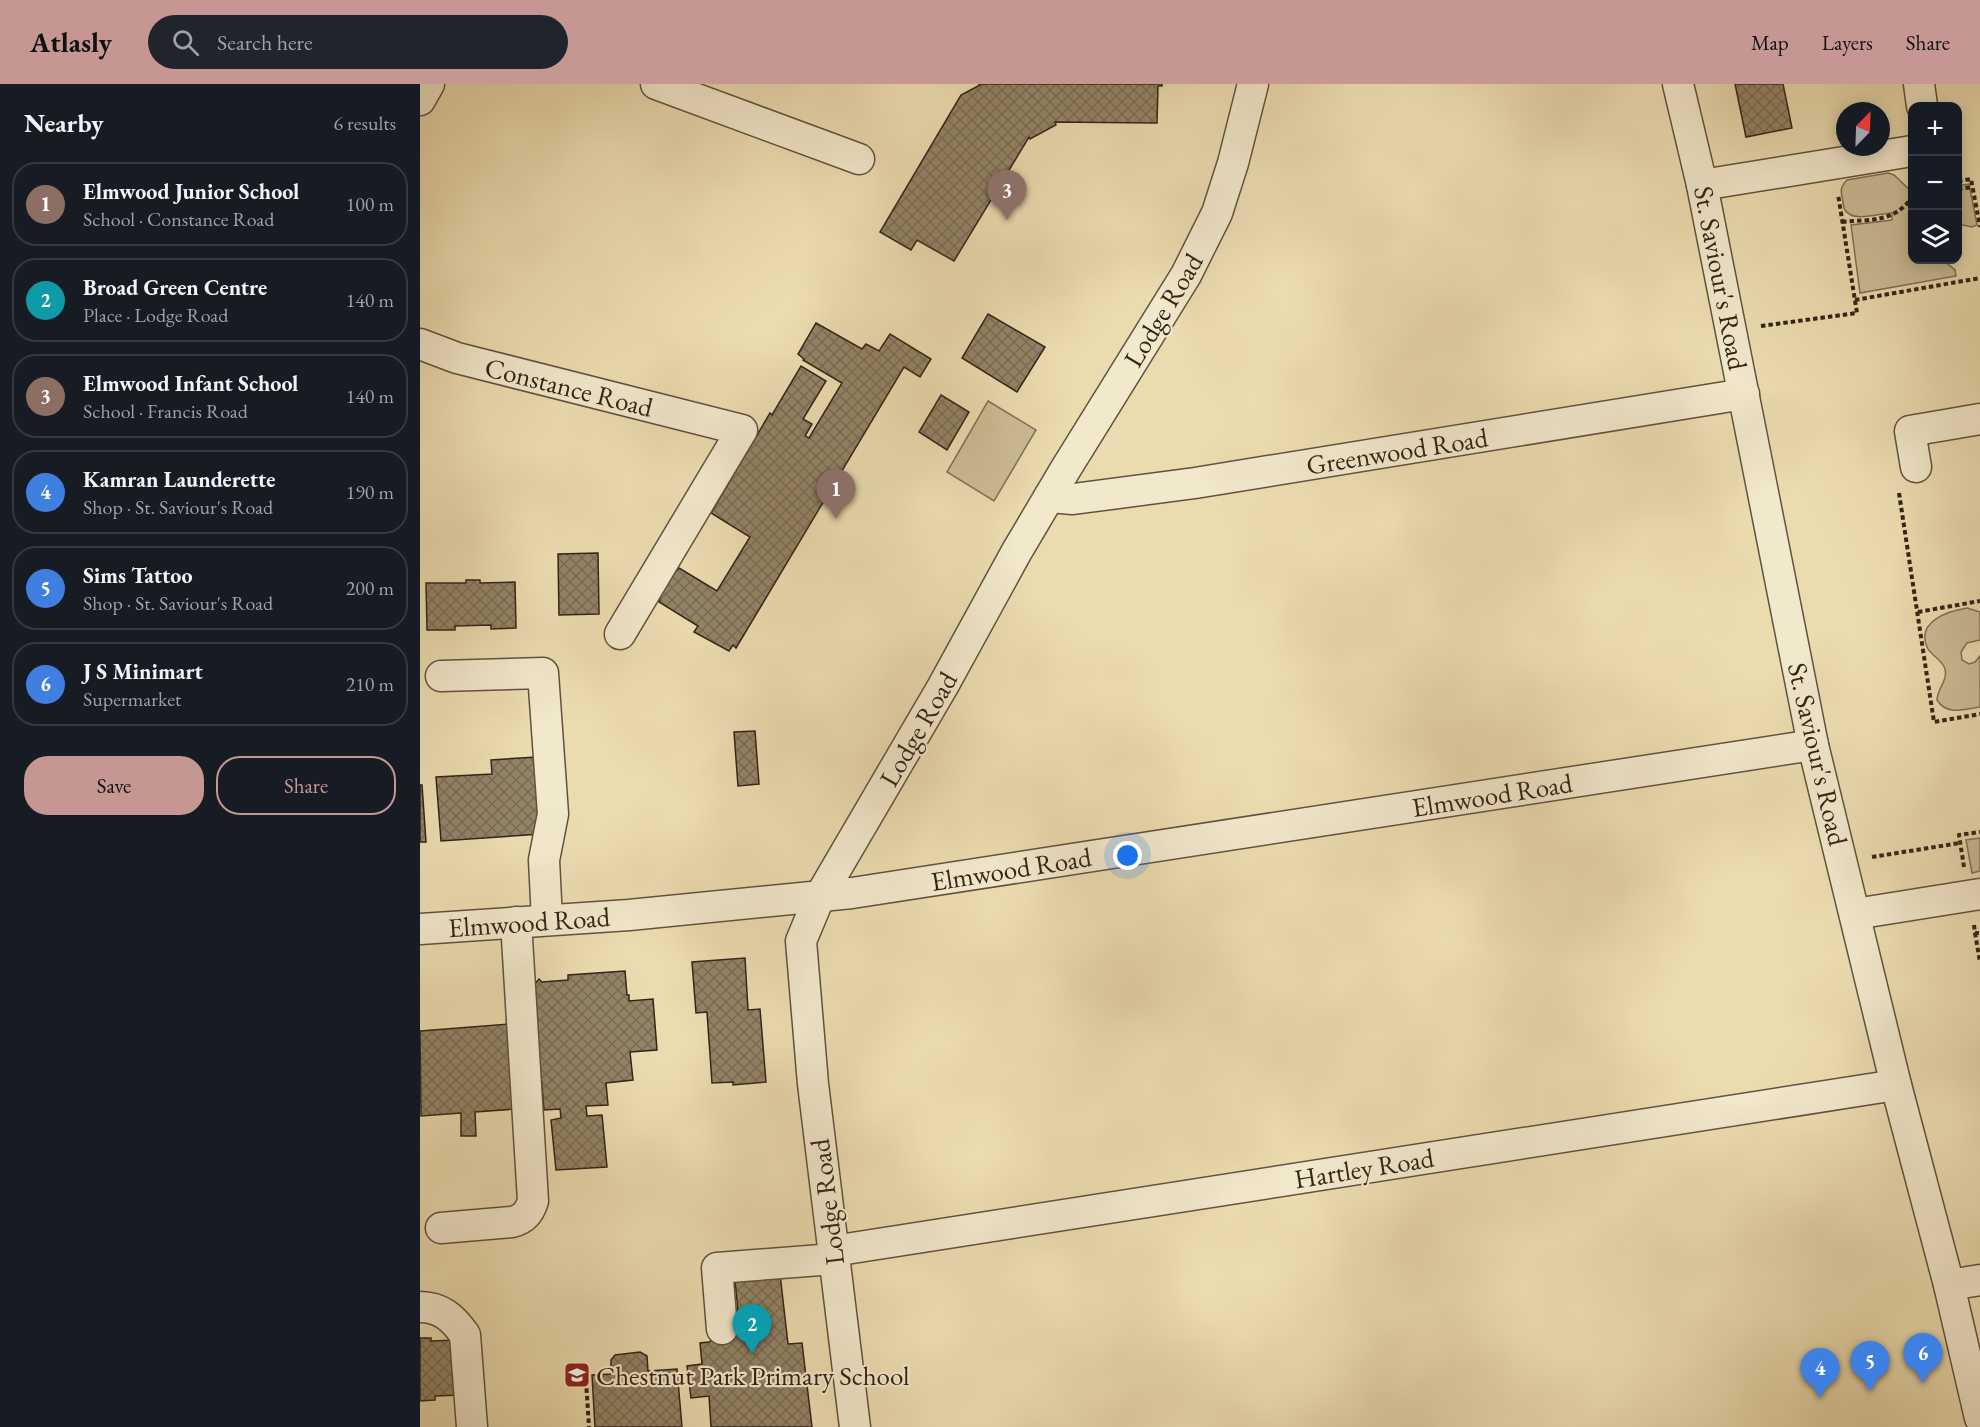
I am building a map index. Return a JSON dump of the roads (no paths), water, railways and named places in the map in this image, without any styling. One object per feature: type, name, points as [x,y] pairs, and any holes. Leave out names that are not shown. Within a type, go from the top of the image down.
[{"type":"street","points":[[420,100],[429,84]]},
{"type":"street","points":[[656,84],[859,159]]},
{"type":"street","name":"Lodge Road","points":[[855,1427],[813,1084],[801,941],[819,898],[937,696],[1049,497],[1171,301],[1201,248],[1226,187],[1253,84]]},
{"type":"street","name":"St. Saviour's Road","points":[[1678,84],[1732,330],[1813,745],[1896,1085],[1949,1285],[1980,1418]]},
{"type":"street","points":[[1919,84],[1921,102]]},
{"type":"street","points":[[1702,185],[1908,152]]},
{"type":"street","name":"Constance Road","points":[[420,344],[466,361],[742,430],[620,634]]},
{"type":"street","name":"Greenwood Road","points":[[1049,497],[1073,500],[1195,483],[1744,394]]},
{"type":"street","points":[[1916,467],[1910,431],[1980,419]]},
{"type":"street","points":[[441,676],[543,673],[553,814],[544,860],[546,920]]},
{"type":"street","name":"Elmwood Road","points":[[420,929],[819,898],[1813,745]]},
{"type":"street","points":[[1855,914],[1980,894]]},
{"type":"street","points":[[441,1228],[521,1220],[534,1201],[516,922]]},
{"type":"street","name":"Hartley Road","points":[[722,1329],[717,1268],[834,1255],[1896,1085]]},
{"type":"street","points":[[1949,1285],[1980,1280]]},
{"type":"street","points":[[420,1307],[431,1307],[444,1312],[465,1335],[472,1427]]},
{"type":"place","name":"Elmwood Infant School","points":[[1007,220]]},
{"type":"place","name":"Elmwood Junior School","points":[[836,519]]},
{"type":"place","name":"Broad Green Centre","points":[[752,1354]]},
{"type":"place","name":"Chestnut Park Primary School","points":[[577,1375]]},
{"type":"place","name":"J S Minimart","points":[[1923,1383]]},
{"type":"place","name":"Sims Tattoo","points":[[1870,1391]]},
{"type":"place","name":"Kamran Launderette","points":[[1820,1398]]}]
